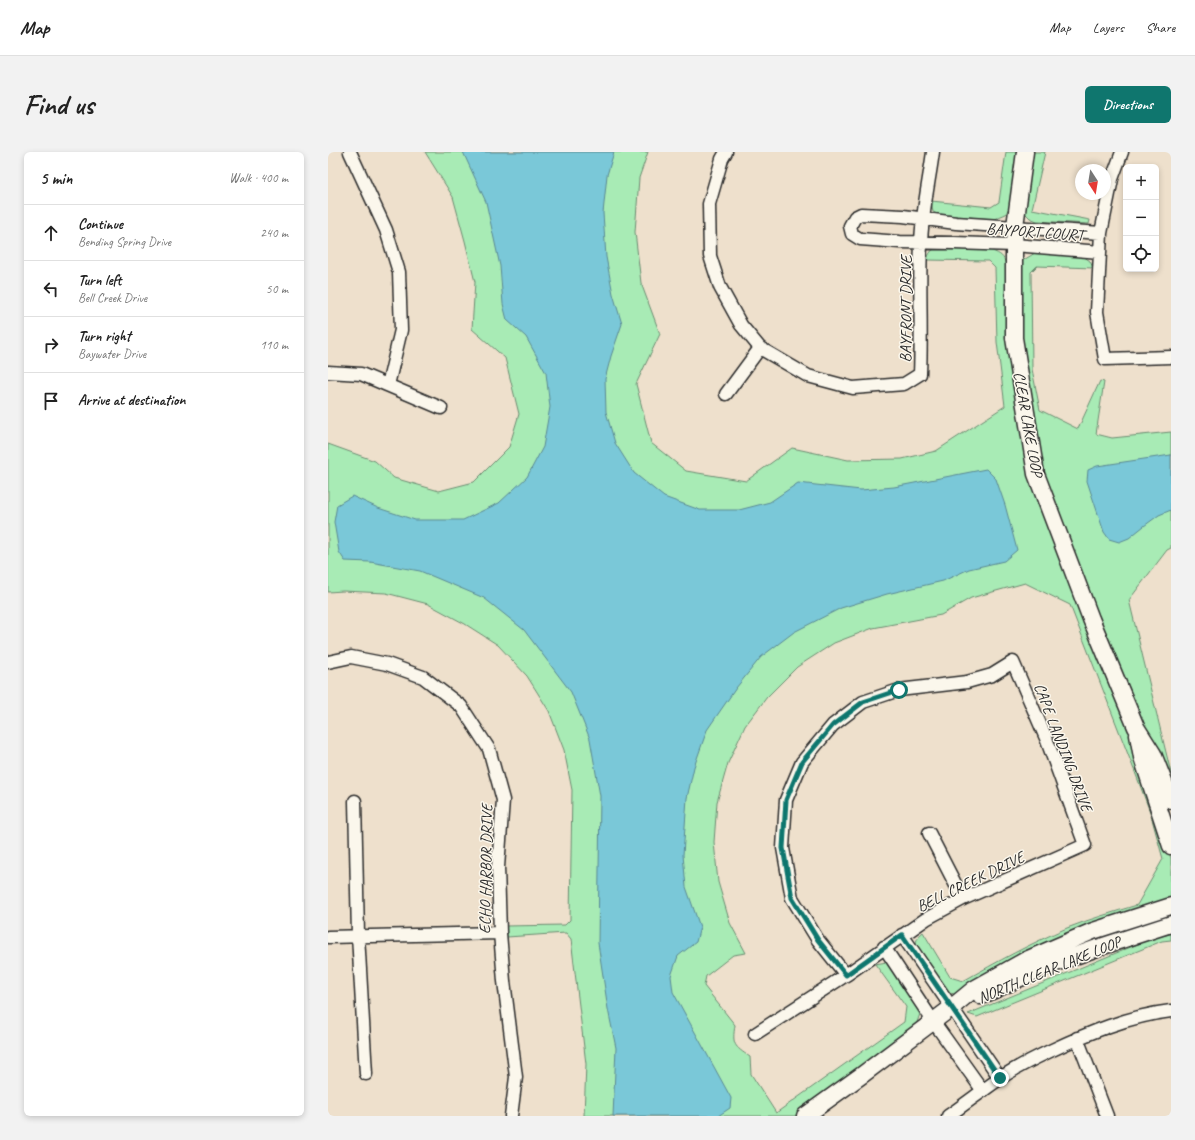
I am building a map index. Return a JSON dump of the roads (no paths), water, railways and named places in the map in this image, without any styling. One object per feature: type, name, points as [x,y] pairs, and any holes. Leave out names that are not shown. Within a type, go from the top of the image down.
[{"type":"street","points":[[350,152],[357,164],[386,230],[399,272],[401,330],[388,385]]},
{"type":"street","name":"BAYFRONT DRIVE","points":[[726,152],[722,159],[709,204],[710,256],[720,287],[740,324],[760,348],[808,376],[853,388],[904,384],[920,374],[922,336],[921,242],[933,152]]},
{"type":"street","name":"CLEAR LAKE LOOP","points":[[1025,152],[1015,226],[1014,338],[1036,474],[1092,619],[1136,727],[1153,754],[1171,800]]},
{"type":"street","points":[[1122,152],[1112,179],[1101,233],[1097,312],[1105,359],[1171,357]]},
{"type":"street","name":"BAYPORT COURT","points":[[1100,252],[1014,245],[900,242],[860,239],[852,234],[850,226],[855,217],[861,214],[903,216],[970,224],[1101,233]]},
{"type":"street","name":"BAYPORT COURT","points":[[969,243],[970,224]]},
{"type":"street","points":[[726,394],[760,348]]},
{"type":"street","points":[[328,372],[361,374],[441,408]]},
{"type":"street","name":"ECHO HARBOR DRIVE","points":[[328,662],[352,657],[387,664],[423,677],[461,706],[489,749],[503,800],[498,867],[500,933],[504,981],[516,1077],[511,1116]]},
{"type":"street","name":"CAPE LANDING DRIVE","points":[[846,975],[818,940],[792,898],[783,848],[786,800],[802,762],[833,725],[863,702],[899,690],[967,682],[992,675],[1013,662],[1046,738],[1085,845]]},
{"type":"street","name":"CLEAR LAKE LOOP","points":[[1136,727],[1142,757],[1171,846]]},
{"type":"street","points":[[354,801],[358,935],[366,1074]]},
{"type":"street","points":[[929,833],[963,899]]},
{"type":"street","name":"BELL CREEK DRIVE","points":[[755,1034],[846,975],[926,919],[963,899],[1085,845]]},
{"type":"street","name":"NORTH CLEAR LAKE LOOP","points":[[805,1116],[952,1008],[974,989],[1026,960],[1093,931],[1171,906]]},
{"type":"street","name":"NORTH CLEAR LAKE LOOP","points":[[952,1008],[1042,968],[1171,924]]},
{"type":"street","points":[[328,936],[500,933]]},
{"type":"street","points":[[902,935],[1000,1078]]},
{"type":"street","points":[[884,948],[933,1021],[983,1091]]},
{"type":"street","points":[[948,1116],[1000,1078],[1035,1058],[1076,1038],[1114,1024],[1159,1012],[1171,1011]]},
{"type":"street","points":[[1076,1038],[1107,1116]]},
{"type":"water","points":[[463,152],[614,152],[607,175],[603,213],[606,257],[613,294],[622,324],[605,379],[606,412],[615,443],[634,473],[664,497],[700,510],[739,510],[770,502],[798,483],[861,490],[894,487],[986,469],[996,479],[1005,505],[1017,550],[1004,561],[969,569],[943,581],[887,594],[841,608],[794,632],[761,657],[736,688],[707,730],[694,767],[687,798],[683,855],[686,887],[700,927],[696,942],[678,956],[671,976],[673,992],[731,1098],[730,1108],[718,1116],[613,1116],[616,1048],[608,1009],[598,943],[600,796],[590,739],[571,692],[524,630],[484,598],[420,571],[370,562],[345,561],[339,552],[334,522],[337,505],[352,496],[378,508],[415,520],[463,520],[499,503],[527,477],[543,447],[550,407],[546,373],[526,337],[507,320],[503,304],[500,266],[486,202]]},
{"type":"water","points":[[1171,455],[1171,510],[1159,515],[1129,538],[1119,542],[1109,539],[1104,532],[1087,481],[1088,470],[1097,466]]}]
